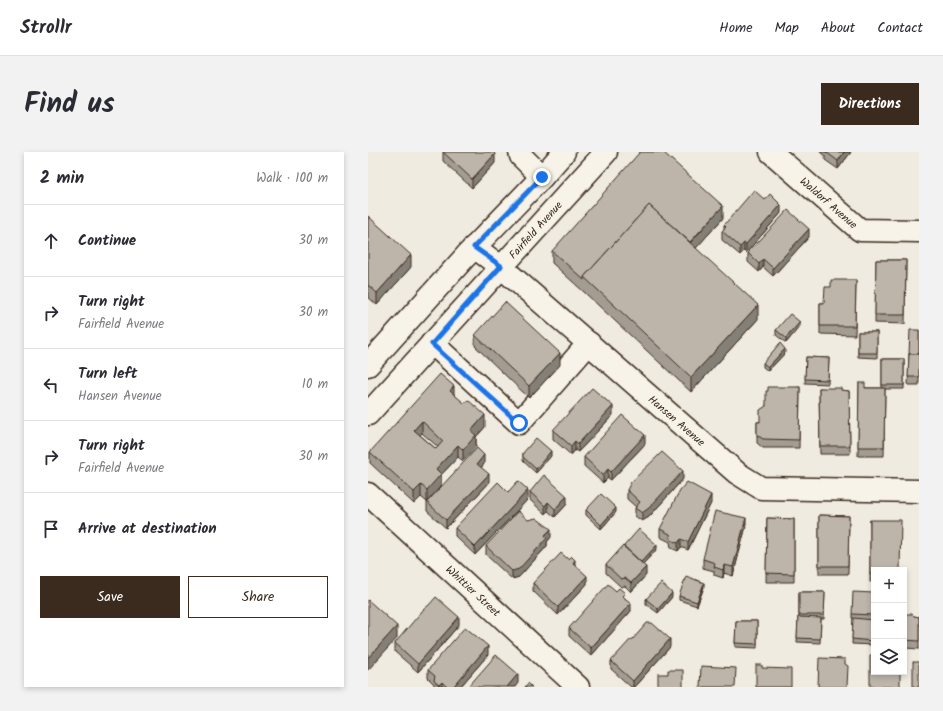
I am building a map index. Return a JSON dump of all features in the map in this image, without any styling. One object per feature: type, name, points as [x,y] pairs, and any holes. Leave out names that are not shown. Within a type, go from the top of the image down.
[{"type":"street","points":[[520,152],[521,156],[542,177]]},
{"type":"street","points":[[368,365],[474,247],[542,177],[564,152]]},
{"type":"street","name":"Fairfield Avenue","points":[[368,414],[606,152]]},
{"type":"street","name":"Waldorf Avenue","points":[[771,152],[860,230],[919,231]]},
{"type":"street","name":"Hansen Avenue","points":[[474,247],[501,266],[737,473],[761,488],[919,491]]},
{"type":"street","points":[[432,344],[519,423],[589,344]]},
{"type":"street","name":"Whittier Street","points":[[368,494],[578,687]]},
{"type":"building","points":[[443,152],[493,152],[495,154],[472,179]]},
{"type":"building","points":[[640,152],[663,152],[723,206],[690,242],[649,205],[584,277],[584,280],[552,251]]},
{"type":"building","points":[[826,152],[844,152],[838,161]]},
{"type":"building","points":[[754,190],[765,200],[770,194],[781,205],[746,244],[744,243],[740,247],[722,231],[726,227],[724,225]]},
{"type":"building","points":[[649,205],[758,305],[691,377],[584,277]]},
{"type":"building","points":[[788,210],[809,229],[773,268],[763,259],[759,264],[748,253]]},
{"type":"building","points":[[368,216],[411,255],[377,293],[368,285]]},
{"type":"building","points":[[876,260],[906,260],[905,315],[875,315]]},
{"type":"building","points":[[831,280],[856,280],[855,326],[820,326],[820,303],[824,303],[825,287],[831,287]]},
{"type":"building","points":[[505,302],[560,353],[529,386],[475,335]]},
{"type":"building","points":[[790,314],[800,322],[786,338],[776,330]]},
{"type":"building","points":[[910,330],[919,330],[919,354],[909,354]]},
{"type":"building","points":[[858,332],[877,332],[877,353],[858,353]]},
{"type":"building","points":[[780,343],[785,349],[768,367],[763,363]]},
{"type":"building","points":[[909,354],[919,354],[919,377],[908,377]]},
{"type":"building","points":[[806,357],[829,358],[828,380],[805,379]]},
{"type":"building","points":[[882,359],[904,359],[904,385],[882,385]]},
{"type":"building","points":[[440,374],[454,386],[450,391],[464,403],[468,400],[485,415],[471,431],[476,435],[463,450],[458,445],[436,469],[441,474],[427,490],[421,485],[414,492],[370,452]],"holes":[[[422,421],[443,441],[436,449],[414,430]]]},
{"type":"building","points":[[859,383],[865,383],[865,388],[885,388],[884,447],[858,447]]},
{"type":"building","points":[[768,387],[800,387],[799,440],[763,439],[757,435],[757,422],[760,422],[760,410],[766,406],[766,391],[768,391]]},
{"type":"building","points":[[592,388],[613,406],[578,444],[575,441],[571,446],[553,430]]},
{"type":"building","points":[[819,388],[841,388],[841,390],[849,391],[850,446],[820,446]]},
{"type":"building","points":[[622,415],[645,435],[611,472],[608,469],[603,475],[584,457]]},
{"type":"building","points":[[536,438],[551,451],[536,469],[523,457],[523,453]]},
{"type":"building","points":[[477,448],[484,455],[477,464],[489,474],[446,520],[427,502]]},
{"type":"building","points":[[662,452],[683,471],[649,508],[642,513],[635,508],[640,502],[627,490],[631,482]]},
{"type":"building","points":[[544,475],[567,496],[555,509],[548,502],[545,506],[530,492]]},
{"type":"building","points":[[518,481],[528,490],[475,547],[455,528],[498,482],[508,492]]},
{"type":"building","points":[[687,482],[711,495],[688,542],[681,539],[678,543],[671,540],[670,534],[660,529],[680,490]]},
{"type":"building","points":[[601,494],[616,508],[601,525],[586,510]]},
{"type":"building","points":[[518,511],[528,520],[536,518],[551,529],[545,535],[547,538],[519,569],[512,571],[486,546]]},
{"type":"building","points":[[715,511],[746,518],[733,567],[724,565],[723,570],[714,567],[715,563],[703,559]]},
{"type":"building","points":[[819,515],[849,516],[848,566],[819,566]]},
{"type":"building","points":[[767,518],[794,519],[794,574],[766,573]]},
{"type":"building","points":[[870,520],[901,520],[900,567],[871,567],[870,574]]},
{"type":"building","points":[[639,529],[657,545],[641,562],[624,546]]},
{"type":"building","points":[[623,546],[646,567],[631,583],[625,578],[621,579],[606,565]]},
{"type":"building","points":[[561,553],[568,559],[571,556],[575,560],[573,563],[587,576],[558,607],[533,583]]},
{"type":"building","points":[[686,576],[704,583],[697,602],[679,596]]},
{"type":"building","points":[[661,583],[672,593],[658,609],[646,599]]},
{"type":"building","points":[[608,584],[616,591],[619,588],[625,593],[622,596],[631,603],[591,648],[569,628]]},
{"type":"building","points":[[799,592],[825,592],[824,615],[799,615]]},
{"type":"building","points":[[853,592],[871,593],[871,615],[852,614]]},
{"type":"building","points":[[436,597],[459,617],[418,664],[395,643]]},
{"type":"building","points":[[368,600],[397,626],[368,658]]},
{"type":"building","points":[[907,614],[912,614],[919,617],[919,641],[907,640]]},
{"type":"building","points":[[798,617],[821,618],[820,639],[797,638]]},
{"type":"building","points":[[853,618],[871,620],[871,641],[852,639]]},
{"type":"building","points":[[736,621],[757,621],[757,644],[735,643]]},
{"type":"building","points":[[647,623],[652,623],[670,639],[633,681],[611,661]]},
{"type":"building","points":[[465,627],[488,646],[453,687],[447,687],[442,682],[439,685],[434,681],[435,676],[428,670]]},
{"type":"building","points":[[496,655],[518,674],[507,687],[468,687]]},
{"type":"building","points":[[870,655],[871,675],[900,675],[900,687],[870,687]]},
{"type":"building","points":[[819,658],[845,659],[845,664],[848,666],[847,687],[818,687]]},
{"type":"building","points":[[913,662],[919,662],[919,687],[913,687]]},
{"type":"building","points":[[756,665],[762,665],[762,668],[791,669],[791,687],[756,687]]},
{"type":"building","points":[[701,666],[736,668],[735,687],[700,687]]},
{"type":"building","points":[[668,670],[683,670],[683,687],[658,687],[658,674],[668,674]]},
{"type":"building","points":[[528,683],[532,687],[525,687]]},
{"type":"route","points":[[519,423],[432,344],[501,266],[474,247],[542,177]]}]
